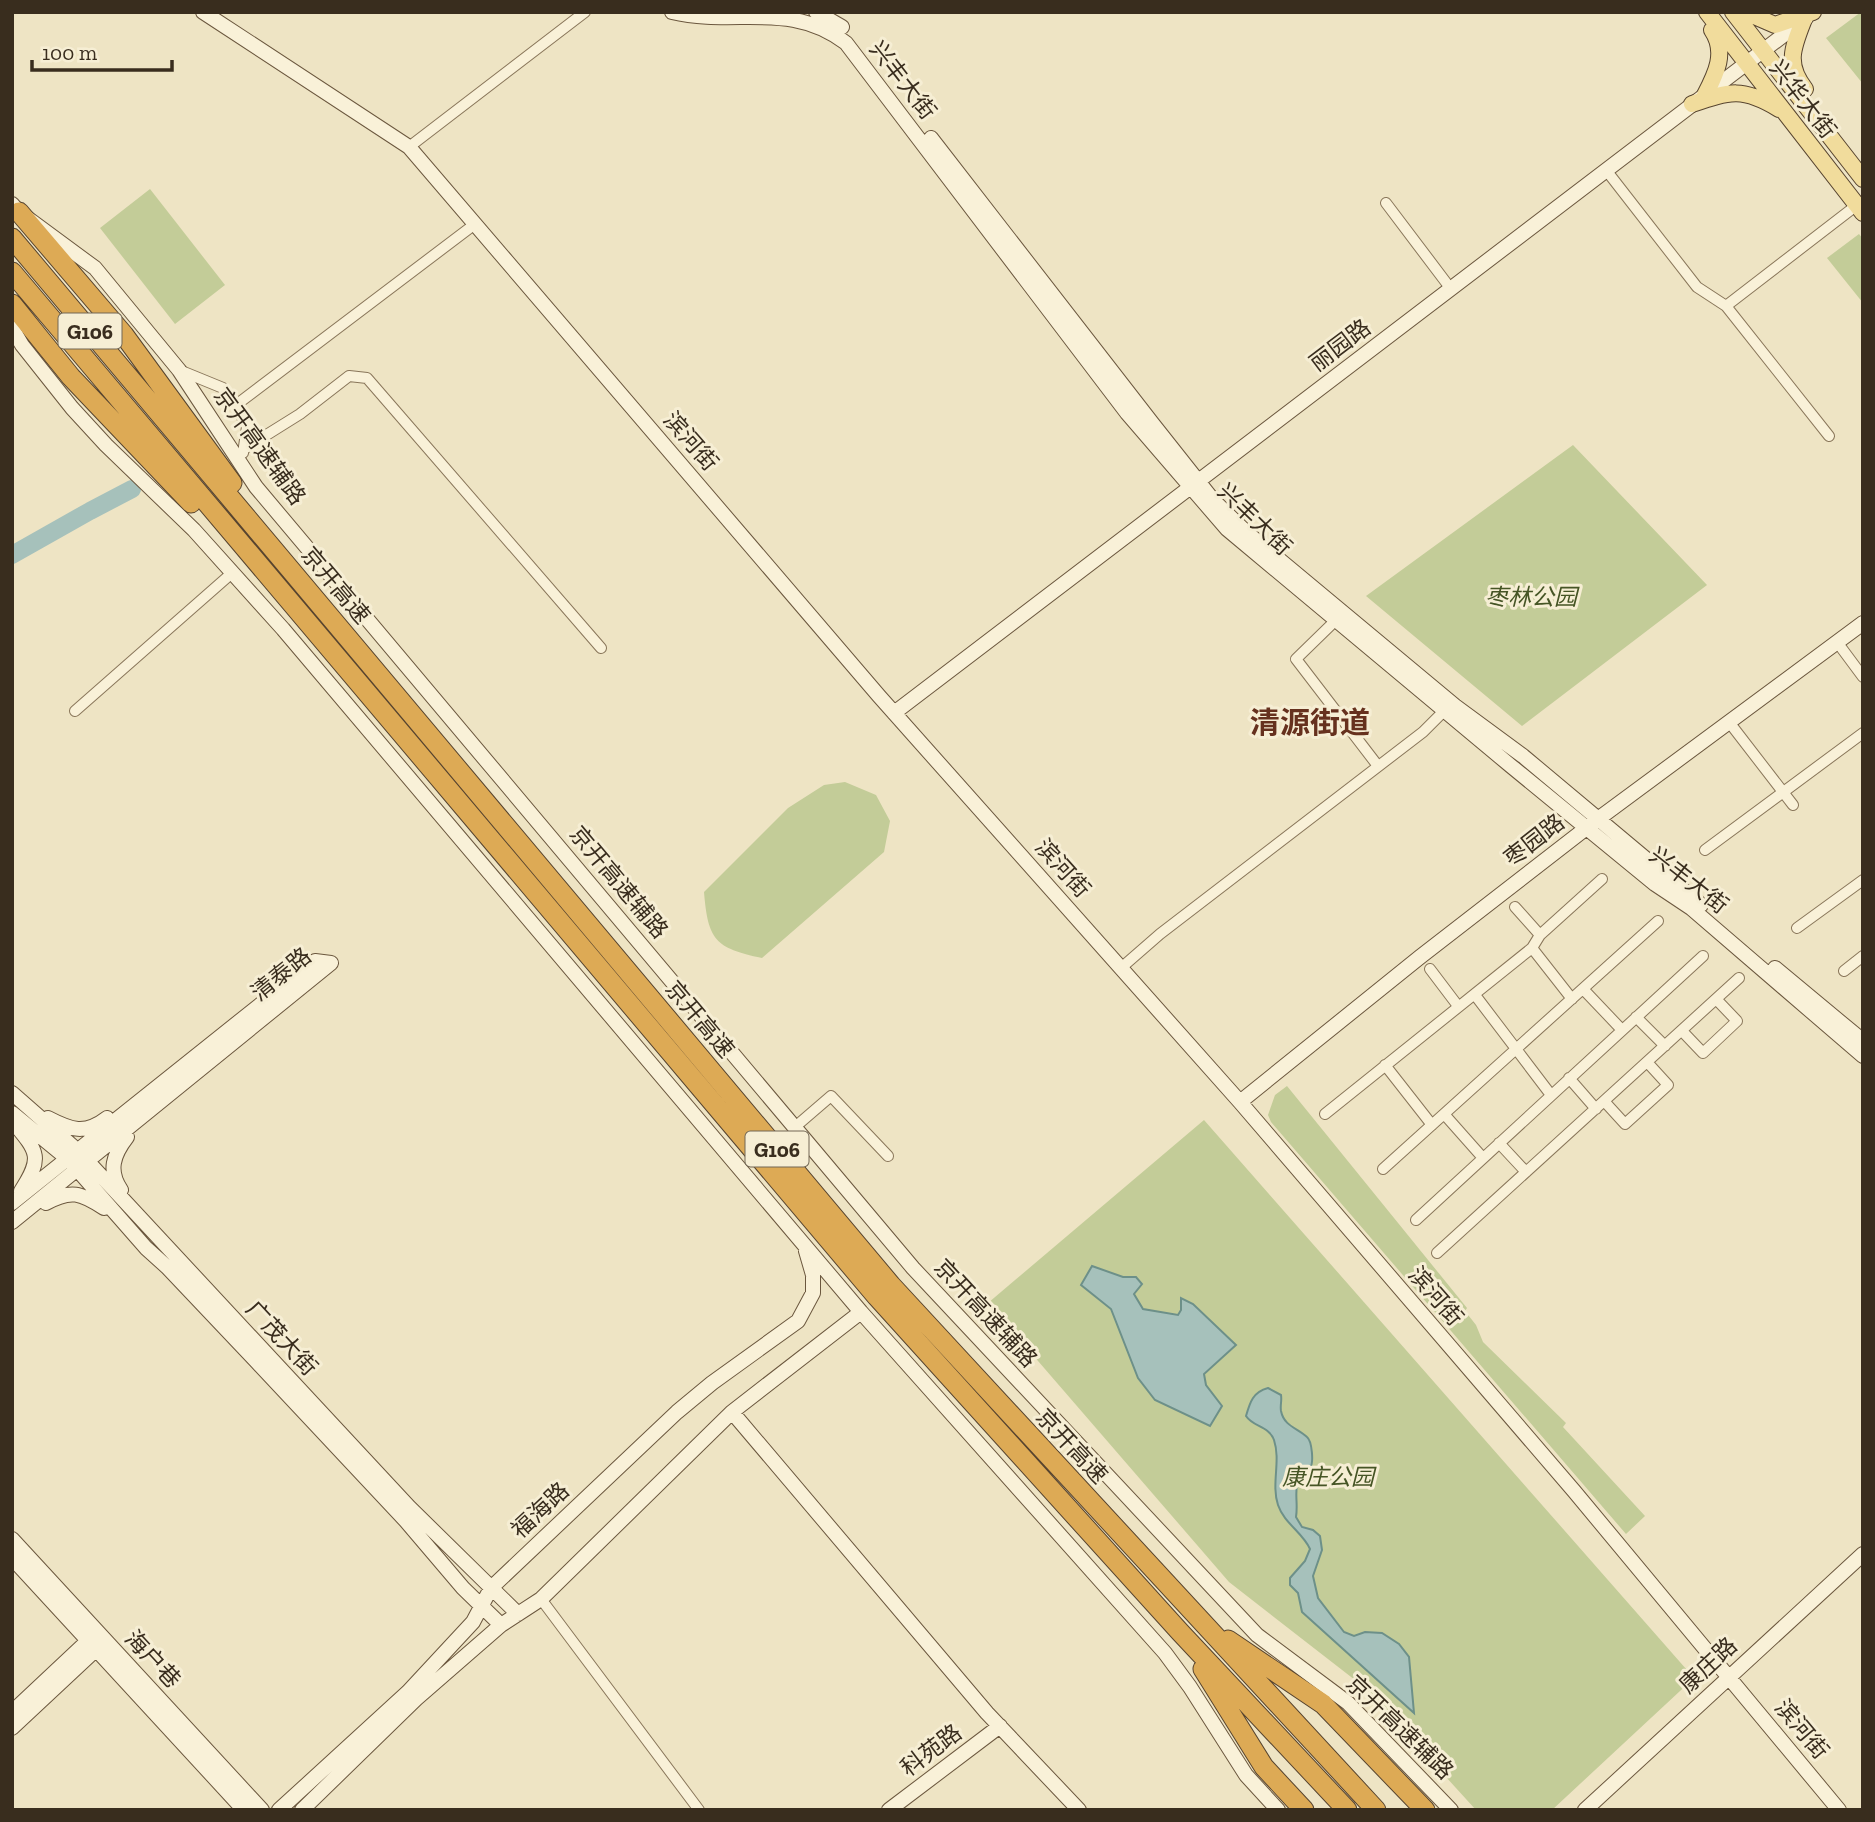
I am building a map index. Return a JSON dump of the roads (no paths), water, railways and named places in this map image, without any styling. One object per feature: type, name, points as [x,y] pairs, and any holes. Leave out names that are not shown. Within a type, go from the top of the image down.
[{"type":"highway","points":[[15,208],[124,335],[175,417]]},
{"type":"highway","name":"G106","points":[[12,238],[175,417]]},
{"type":"highway","name":"G106","points":[[12,272],[144,443]]},
{"type":"highway","points":[[12,304],[71,377],[144,443]]},
{"type":"highway","name":"京开高速","points":[[175,417],[214,454],[291,570],[891,1285],[1376,1810]]},
{"type":"highway","name":"京开高速","points":[[144,443],[174,488],[273,583],[877,1297],[1180,1632],[1348,1810]]},
{"type":"highway","points":[[1199,1620],[1323,1704],[1425,1810]]},
{"type":"highway","points":[[1180,1632],[1264,1767],[1304,1810]]},
{"type":"main road","name":"滨河街","points":[[202,12],[409,146],[1240,1102],[1542,1454],[1839,1810]]},
{"type":"main road","name":"兴丰大街","points":[[672,12],[690,16],[770,14],[799,17],[831,31],[846,43],[1127,413],[1195,485],[1246,532],[1455,706],[1523,755],[1655,884],[1691,908],[1863,1056]]},
{"type":"main road","name":"兴华大街","points":[[1705,12],[1860,209]]},
{"type":"main road","points":[[1699,99],[1712,82],[1721,55],[1717,37],[1705,20],[1705,12]]},
{"type":"main road","name":"兴华大街","points":[[1733,12],[1863,179]]},
{"type":"main road","points":[[1745,12],[1774,25],[1810,15]]},
{"type":"main road","name":"兴丰大街","points":[[822,14],[858,42],[1227,529],[1444,711],[1593,823],[1863,1041]]},
{"type":"main road","name":"丽园路","points":[[900,709],[1810,15]]},
{"type":"main road","points":[[1810,15],[1792,56],[1794,71],[1815,103],[1819,123]]},
{"type":"main road","points":[[1699,99],[1750,93],[1787,115]]},
{"type":"main road","name":"京开高速辅路","points":[[15,208],[94,268],[179,370],[198,399],[214,454],[241,466],[913,1268],[1257,1635],[1348,1703],[1451,1810]]},
{"type":"main road","points":[[12,328],[22,345],[72,408],[123,462],[174,488],[194,530],[804,1247],[1165,1653],[1246,1775],[1278,1810]]},
{"type":"main road","name":"枣园路","points":[[1240,1102],[1420,957],[1593,823],[1863,623]]},
{"type":"main road","name":"清泰路","points":[[13,1221],[78,1161],[148,1096],[315,961],[331,963],[191,1075],[140,1121],[78,1161],[14,1202]]},
{"type":"main road","name":"广茂大街","points":[[12,1093],[78,1161],[142,1221],[409,1507],[518,1614]]},
{"type":"main road","points":[[30,1109],[68,1128],[88,1129],[119,1109],[148,1096]]},
{"type":"main road","name":"广茂大街","points":[[12,1113],[78,1161],[120,1220],[397,1511],[501,1625]]},
{"type":"main road","points":[[12,1121],[31,1144],[36,1156],[34,1170],[14,1202]]},
{"type":"main road","points":[[140,1121],[119,1148],[113,1166],[114,1179],[142,1221]]},
{"type":"main road","points":[[13,1221],[62,1194],[88,1198],[120,1220]]},
{"type":"main road","name":"福海路","points":[[279,1810],[408,1692],[472,1622],[491,1588],[677,1412],[722,1375],[798,1321],[813,1293],[813,1275],[804,1247]]},
{"type":"main road","points":[[302,1810],[416,1699],[501,1625],[541,1599],[732,1412],[861,1312]]},
{"type":"main road","points":[[732,1412],[1000,1726],[1079,1810]]},
{"type":"main road","name":"海户巷","points":[[12,1539],[244,1810]]},
{"type":"main road","name":"康庄路","points":[[1585,1810],[1863,1554]]},
{"type":"main road","name":"海户巷","points":[[12,1558],[262,1810]]},
{"type":"main road","points":[[12,1712],[97,1641]]},
{"type":"main road","points":[[12,1728],[97,1641]]},
{"type":"main road","name":"科苑路","points":[[889,1810],[1000,1726]]},
{"type":"street","points":[[409,146],[585,12]]},
{"type":"street","points":[[1606,170],[1698,287],[1726,306],[1829,436]]},
{"type":"street","points":[[1386,203],[1451,289]]},
{"type":"street","points":[[1726,306],[1860,209]]},
{"type":"street","points":[[236,404],[475,223]]},
{"type":"street","points":[[179,370],[223,388],[236,404],[247,427],[241,466]]},
{"type":"street","points":[[244,449],[300,414],[349,376],[367,378],[601,648]]},
{"type":"street","points":[[75,711],[232,573]]},
{"type":"street","points":[[1335,621],[1296,659],[1364,751],[1378,765]]},
{"type":"street","points":[[1837,642],[1863,677]]},
{"type":"street","points":[[1121,968],[1160,934],[1423,732],[1444,711]]},
{"type":"street","points":[[1729,722],[1793,806]]},
{"type":"street","points":[[1705,850],[1863,733]]},
{"type":"street","points":[[1325,1114],[1532,948],[1540,935],[1602,879]]},
{"type":"street","points":[[1797,928],[1861,884]]},
{"type":"street","points":[[1516,908],[1540,935]]},
{"type":"street","points":[[1383,1169],[1658,921]]},
{"type":"street","points":[[1532,948],[1572,999]]},
{"type":"street","points":[[1416,1220],[1703,956]]},
{"type":"street","points":[[1844,971],[1863,956]]},
{"type":"street","points":[[1430,970],[1458,1006]]},
{"type":"street","points":[[1437,1253],[1738,978]]},
{"type":"street","points":[[1583,989],[1622,1030]]},
{"type":"street","points":[[1475,995],[1551,1095]]},
{"type":"street","points":[[1682,1031],[1703,1053],[1737,1021],[1716,999]]},
{"type":"street","points":[[1636,1017],[1665,1046]]},
{"type":"street","points":[[1569,1078],[1625,1124],[1668,1084],[1647,1062]]},
{"type":"street","points":[[1385,1065],[1432,1125]]},
{"type":"street","points":[[795,1127],[831,1096],[888,1156]]},
{"type":"street","points":[[1444,1114],[1483,1158]]},
{"type":"street","points":[[1499,1143],[1526,1172]]},
{"type":"street","points":[[541,1599],[699,1810]]},
{"type":"water","points":[[1092,1266],[1123,1277],[1136,1277],[1142,1284],[1134,1294],[1143,1309],[1178,1315],[1181,1298],[1193,1304],[1236,1345],[1204,1374],[1206,1385],[1222,1406],[1210,1426],[1155,1400],[1138,1378],[1111,1309],[1081,1285]]},
{"type":"water","points":[[1268,1388],[1281,1395],[1283,1416],[1309,1439],[1311,1447],[1310,1468],[1297,1485],[1296,1517],[1302,1527],[1313,1530],[1320,1536],[1322,1550],[1313,1576],[1318,1598],[1344,1632],[1354,1636],[1365,1632],[1382,1633],[1399,1644],[1409,1657],[1414,1713],[1302,1612],[1298,1593],[1290,1585],[1290,1578],[1305,1561],[1310,1549],[1278,1505],[1275,1489],[1277,1456],[1272,1435],[1246,1416],[1253,1398]]},
{"type":"waterway","points":[[12,555],[132,489]]},
{"type":"district","name":"清源街道","points":[[1310,723]]},
{"type":"park label","name":"枣林公园","points":[[1531,597]]},
{"type":"park label","name":"康庄公园","points":[[1328,1477]]}]
